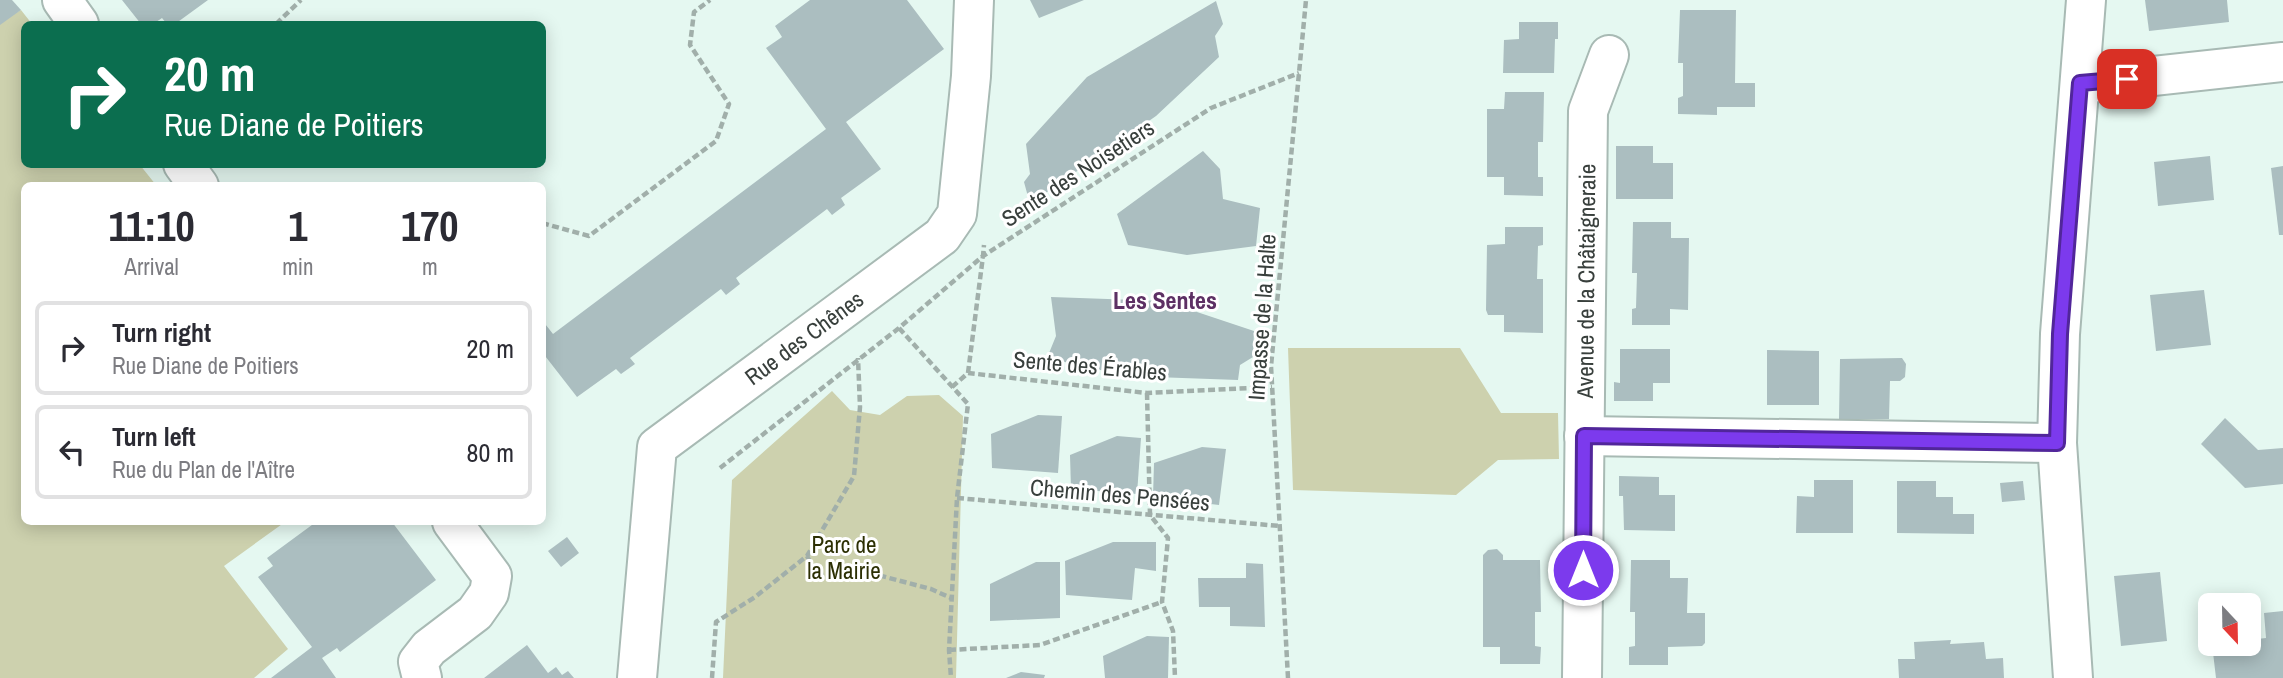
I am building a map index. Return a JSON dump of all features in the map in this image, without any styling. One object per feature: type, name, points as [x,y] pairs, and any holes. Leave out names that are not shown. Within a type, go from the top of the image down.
[{"type":"street","points":[[62,0],[77,21]]},
{"type":"street","name":"Rue des Chênes","points":[[637,678],[657,447],[942,236],[957,214],[971,76],[974,0]]},
{"type":"street","points":[[2073,678],[2057,443],[2060,334],[2086,0]]},
{"type":"street","name":"Avenue de la Châtaigneraie","points":[[1582,678],[1588,111],[1609,55]]},
{"type":"street","points":[[2080,83],[2283,62]]},
{"type":"street","points":[[1584,436],[2057,443]]},
{"type":"street","points":[[422,678],[418,662],[429,648],[475,613],[489,593],[492,576],[454,525]]},
{"type":"path","points":[[279,21],[301,0]]},
{"type":"path","points":[[546,224],[589,236],[716,141],[729,104],[690,45],[694,12],[710,0]]},
{"type":"path","name":"Impasse de la Halte","points":[[1287,678],[1271,366],[1306,0]]},
{"type":"path","name":"Sente des Noisetiers","points":[[720,468],[899,328],[982,256],[1211,108],[1299,73]]},
{"type":"path","points":[[952,387],[968,373],[982,256]]},
{"type":"path","points":[[899,328],[968,404],[957,499],[949,650],[951,678]]},
{"type":"path","points":[[712,678],[716,622],[755,597],[807,556],[853,476],[860,407],[858,358]]},
{"type":"path","name":"Sente des Érables","points":[[968,373],[1147,393],[1272,387]]},
{"type":"path","points":[[1147,393],[1150,515],[1168,538],[1162,602],[1173,631],[1175,678]]},
{"type":"path","name":"Chemin des Pensées","points":[[957,499],[1280,526]]},
{"type":"path","points":[[807,556],[817,575],[874,574],[931,589],[952,598]]},
{"type":"path","points":[[949,650],[1040,645],[1162,602]]},
{"type":"green space","points":[[21,10],[30,21],[21,21],[21,168],[142,168],[154,182],[21,182],[21,525],[281,525],[224,566],[288,649],[254,678],[0,678],[0,22]]},
{"type":"green space","points":[[1288,348],[1460,348],[1501,413],[1558,413],[1559,459],[1498,460],[1456,495],[1293,490]]},
{"type":"green space","name":"Parc de la Mairie","points":[[832,391],[850,410],[880,415],[907,396],[939,395],[963,416],[956,678],[723,678],[732,480]]},
{"type":"building","points":[[0,0],[12,0],[21,10],[0,25]]},
{"type":"building","points":[[122,0],[208,0],[179,21],[164,21],[162,18],[158,21],[139,21]]},
{"type":"building","points":[[810,0],[907,0],[944,49],[846,122],[881,169],[841,198],[845,205],[832,215],[827,209],[736,278],[740,284],[726,295],[721,289],[630,358],[635,364],[621,374],[616,369],[577,397],[546,357],[546,325],[553,334],[826,129],[766,48],[782,37],[775,26]]},
{"type":"building","points":[[1030,0],[1084,0],[1039,18]]},
{"type":"building","points":[[2145,0],[2227,0],[2229,22],[2149,31]]},
{"type":"building","points":[[1216,1],[1223,24],[1215,36],[1219,57],[1156,116],[1030,204],[1024,182],[1030,174],[1026,144],[1087,77]]},
{"type":"building","points":[[1680,10],[1736,10],[1735,83],[1755,83],[1755,107],[1717,107],[1717,115],[1678,114],[1678,98],[1683,96],[1683,63],[1678,63]]},
{"type":"building","points":[[1519,22],[1558,22],[1554,73],[1503,73],[1504,40],[1519,39]]},
{"type":"building","points":[[1505,92],[1544,92],[1543,142],[1538,142],[1538,177],[1543,177],[1543,196],[1504,195],[1504,177],[1487,177],[1487,109],[1504,109]]},
{"type":"building","points":[[1616,146],[1653,146],[1653,163],[1673,163],[1673,199],[1616,199]]},
{"type":"building","points":[[1203,151],[1220,169],[1223,199],[1260,208],[1256,246],[1187,255],[1128,245],[1117,214]]},
{"type":"building","points":[[2210,156],[2214,200],[2158,206],[2154,162]]},
{"type":"building","points":[[2283,166],[2283,235],[2279,235],[2271,168]]},
{"type":"building","points":[[1633,222],[1671,222],[1671,238],[1689,238],[1688,310],[1670,309],[1670,325],[1632,325],[1632,309],[1636,308],[1637,273],[1632,273]]},
{"type":"building","points":[[1505,227],[1543,227],[1543,245],[1538,246],[1537,279],[1543,279],[1543,333],[1504,332],[1504,315],[1488,315],[1486,310],[1487,245],[1505,244]]},
{"type":"building","points":[[2204,290],[2211,345],[2156,351],[2150,295]]},
{"type":"building","points":[[1051,297],[1164,301],[1254,331],[1253,357],[1240,365],[1238,380],[1127,376],[1047,358],[1056,336]]},
{"type":"building","points":[[1620,349],[1670,349],[1670,383],[1653,383],[1653,401],[1614,401],[1614,382],[1620,383]]},
{"type":"building","points":[[1767,350],[1819,351],[1819,405],[1767,405]]},
{"type":"building","points":[[1902,358],[1906,364],[1905,377],[1900,381],[1890,381],[1889,419],[1839,419],[1840,359]]},
{"type":"building","points":[[1038,415],[1062,416],[1058,473],[992,468],[991,434]]},
{"type":"building","points":[[2225,418],[2258,450],[2283,448],[2283,484],[2245,488],[2201,444]]},
{"type":"building","points":[[1117,436],[1141,438],[1137,494],[1071,489],[1070,455]]},
{"type":"building","points":[[1202,447],[1226,449],[1219,505],[1153,497],[1154,463]]},
{"type":"building","points":[[1619,476],[1659,477],[1659,495],[1675,495],[1675,531],[1624,530],[1623,496],[1619,496]]},
{"type":"building","points":[[1814,480],[1853,480],[1853,533],[1796,533],[1797,496],[1814,497]]},
{"type":"building","points":[[1897,481],[1936,481],[1936,497],[1953,497],[1953,514],[1974,514],[1974,534],[1897,533]]},
{"type":"building","points":[[2023,481],[2025,500],[2002,502],[2000,483]]},
{"type":"building","points":[[312,525],[394,525],[436,580],[340,652],[337,648],[322,658],[336,678],[271,678],[312,647],[258,577],[273,566],[267,558]]},
{"type":"building","points":[[567,537],[579,553],[561,567],[548,551]]},
{"type":"building","points":[[1113,542],[1156,542],[1156,571],[1135,568],[1132,600],[1066,595],[1065,561]]},
{"type":"building","points":[[1497,549],[1503,555],[1503,560],[1540,560],[1541,612],[1535,612],[1535,646],[1541,647],[1540,664],[1500,664],[1500,647],[1483,647],[1483,555],[1488,550]]},
{"type":"building","points":[[1631,560],[1670,560],[1670,578],[1688,578],[1687,613],[1705,613],[1705,643],[1702,646],[1668,647],[1668,665],[1629,665],[1629,647],[1635,646],[1635,612],[1630,612]]},
{"type":"building","points":[[1036,562],[1060,562],[1060,618],[990,621],[990,584]]},
{"type":"building","points":[[1246,563],[1263,564],[1265,627],[1230,626],[1230,607],[1199,607],[1198,578],[1246,578]]},
{"type":"building","points":[[2160,572],[2167,641],[2121,646],[2114,576]]},
{"type":"building","points":[[2283,611],[2283,678],[2216,678],[2213,656],[2261,656],[2261,639],[2266,638],[2264,613]]},
{"type":"building","points":[[1147,636],[1169,637],[1168,678],[1105,678],[1103,656]]},
{"type":"building","points":[[1951,640],[1950,644],[1984,642],[1986,659],[2003,658],[2004,678],[1899,678],[1898,659],[1915,659],[1914,642]]},
{"type":"building","points":[[527,645],[548,673],[556,667],[562,675],[568,671],[574,678],[484,678]]},
{"type":"building","points":[[1021,672],[1045,675],[1044,678],[1006,678]]},
{"type":"district","name":"Les Sentes","points":[[1165,301]]},
{"type":"route","points":[[1583,570],[1584,436],[2057,443],[2060,334],[2080,83],[2127,79]]}]
